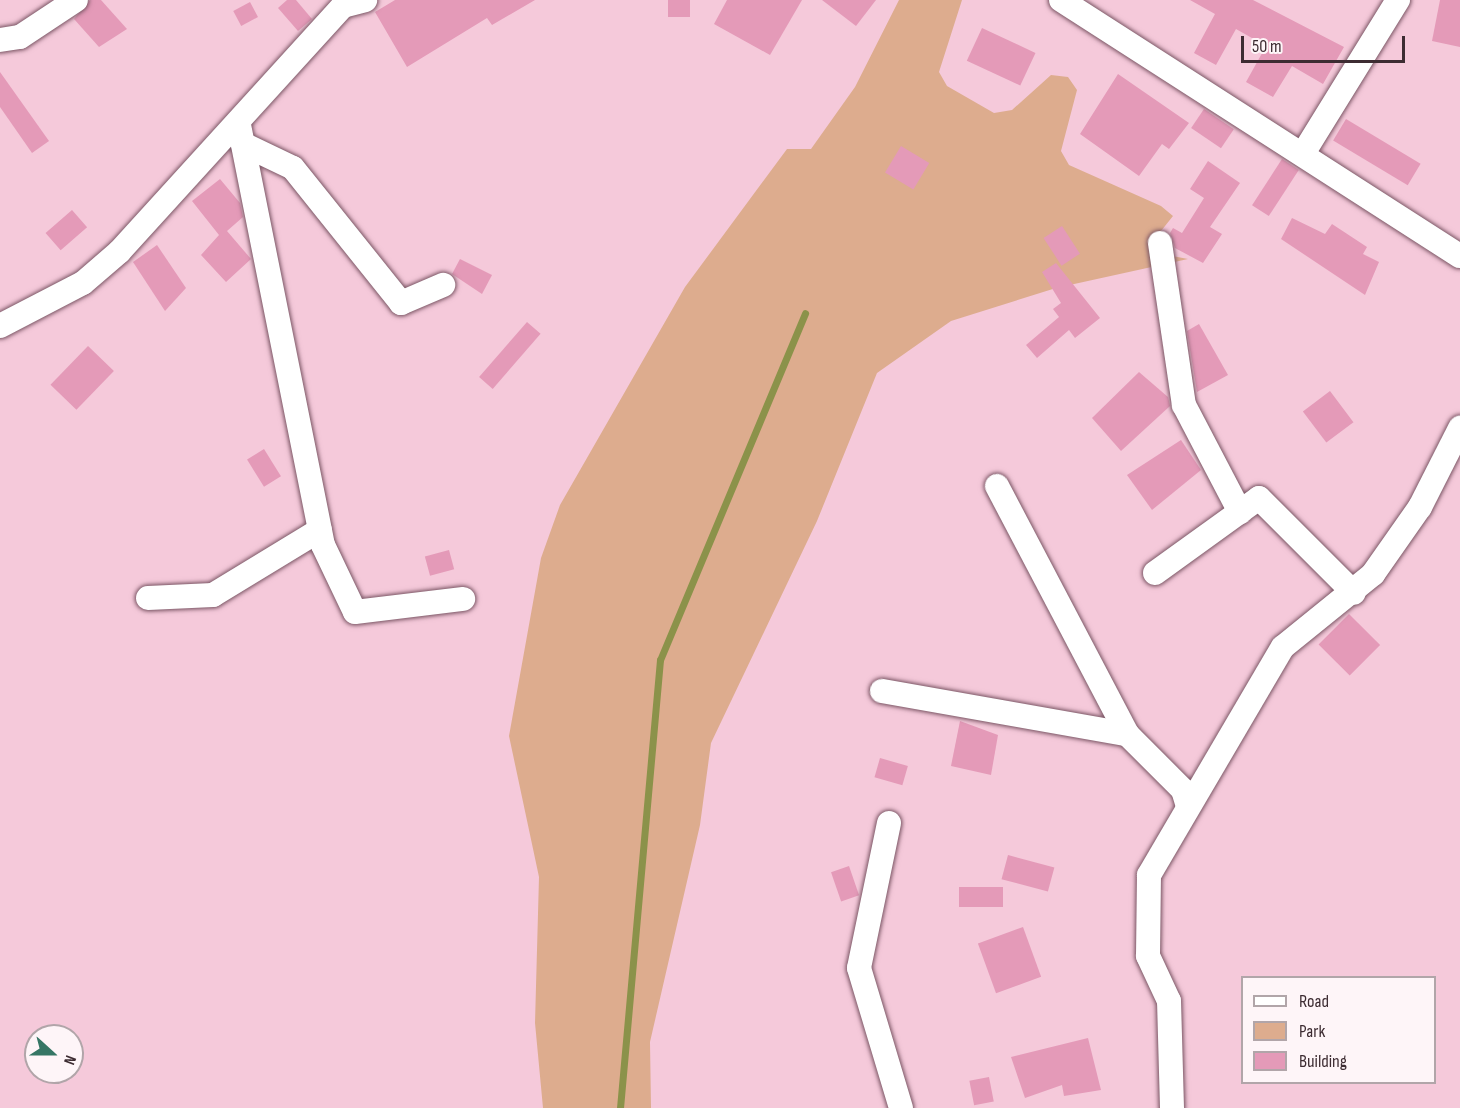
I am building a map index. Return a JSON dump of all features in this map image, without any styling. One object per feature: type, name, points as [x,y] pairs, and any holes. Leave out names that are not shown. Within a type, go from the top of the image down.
[{"type":"street","points":[[0,40],[20,37],[76,0]]},
{"type":"street","points":[[1061,0],[1304,152],[1460,256]]},
{"type":"street","points":[[1304,152],[1398,0]]},
{"type":"street","points":[[0,326],[83,283],[241,134],[344,2]]},
{"type":"street","points":[[241,134],[293,168],[401,303],[443,285]]},
{"type":"street","points":[[241,134],[321,530],[355,612],[463,599]]},
{"type":"street","points":[[1160,243],[1184,405],[1240,512]]},
{"type":"street","points":[[1172,1108],[1169,1001],[1148,956],[1145,896],[1149,875],[1187,803],[1249,712],[1283,647],[1354,593],[1397,542],[1460,428]]},
{"type":"street","points":[[997,486],[1127,734],[1184,790],[1187,803]]},
{"type":"street","points":[[1155,573],[1259,498],[1354,593]]},
{"type":"street","points":[[148,598],[213,595],[321,530]]},
{"type":"street","points":[[882,692],[1127,734]]},
{"type":"street","points":[[889,823],[859,968],[901,1108]]},
{"type":"green space","points":[[899,0],[962,0],[939,72],[947,86],[994,113],[1012,110],[1051,75],[1068,77],[1077,90],[1061,151],[1069,165],[1161,206],[1173,216],[1157,236],[1162,254],[1188,259],[1056,288],[951,321],[877,373],[817,521],[711,743],[700,825],[650,1042],[651,1108],[543,1108],[535,1023],[539,877],[509,736],[541,558],[560,505],[685,287],[787,149],[811,149],[855,87]]},
{"type":"building","points":[[90,0],[101,0],[127,29],[99,47],[74,19]]},
{"type":"building","points":[[287,0],[296,0],[312,19],[298,31],[278,8]]},
{"type":"building","points":[[395,0],[535,0],[492,25],[487,18],[407,67],[375,12]]},
{"type":"building","points":[[668,0],[690,0],[690,17],[668,17]]},
{"type":"building","points":[[727,0],[802,0],[770,55],[714,24]]},
{"type":"building","points":[[822,0],[876,0],[856,26]]},
{"type":"building","points":[[1190,0],[1253,0],[1344,47],[1323,84],[1292,66],[1273,97],[1246,82],[1266,46],[1236,29],[1216,65],[1194,53],[1215,14]]},
{"type":"building","points":[[1440,0],[1460,0],[1460,47],[1432,41]]},
{"type":"building","points":[[250,2],[258,17],[241,26],[233,11]]},
{"type":"building","points":[[982,28],[1035,53],[1020,86],[967,61]]},
{"type":"building","points":[[0,72],[49,141],[32,153],[0,107]]},
{"type":"building","points":[[1118,74],[1189,123],[1169,149],[1162,144],[1139,176],[1080,134]]},
{"type":"building","points":[[1204,109],[1234,129],[1221,148],[1191,128]]},
{"type":"building","points":[[1346,119],[1421,164],[1408,185],[1333,140]]},
{"type":"building","points":[[901,146],[929,163],[913,190],[885,173]]},
{"type":"building","points":[[1282,159],[1299,170],[1269,216],[1252,205]]},
{"type":"building","points":[[1208,161],[1240,183],[1210,227],[1222,234],[1203,263],[1175,248],[1170,233],[1173,228],[1182,233],[1204,198],[1190,189]]},
{"type":"building","points":[[220,179],[240,203],[243,217],[227,231],[251,259],[226,282],[201,255],[219,235],[192,201]]},
{"type":"building","points":[[72,210],[87,227],[61,250],[46,233]]},
{"type":"building","points":[[1292,218],[1325,234],[1332,224],[1367,247],[1363,254],[1379,262],[1365,295],[1281,239]]},
{"type":"building","points":[[1062,226],[1080,254],[1062,266],[1044,238]]},
{"type":"building","points":[[157,245],[186,288],[165,311],[133,262]]},
{"type":"building","points":[[460,259],[492,275],[482,294],[452,274]]},
{"type":"building","points":[[1056,263],[1100,318],[1075,338],[1069,330],[1037,358],[1026,345],[1059,317],[1053,309],[1061,303],[1042,272]]},
{"type":"building","points":[[527,322],[541,334],[493,389],[479,377]]},
{"type":"building","points":[[1199,324],[1228,375],[1197,392],[1187,331]]},
{"type":"building","points":[[88,346],[114,371],[76,410],[50,385]]},
{"type":"building","points":[[1139,372],[1168,397],[1170,406],[1121,451],[1092,418]]},
{"type":"building","points":[[1330,391],[1353,422],[1326,443],[1303,411]]},
{"type":"building","points":[[1181,440],[1201,470],[1152,510],[1127,475]]},
{"type":"building","points":[[264,449],[281,476],[264,487],[247,460]]},
{"type":"building","points":[[449,550],[454,569],[430,576],[425,556]]},
{"type":"building","points":[[1349,614],[1380,645],[1350,676],[1319,644]]},
{"type":"building","points":[[960,721],[998,735],[991,775],[951,766]]},
{"type":"building","points":[[880,758],[908,766],[902,785],[874,777]]},
{"type":"building","points":[[1008,855],[1054,867],[1048,892],[1002,879]]},
{"type":"building","points":[[849,866],[859,895],[841,901],[831,872]]},
{"type":"building","points":[[959,887],[1003,887],[1003,907],[959,907]]},
{"type":"building","points":[[1023,927],[1041,977],[996,993],[978,943]]},
{"type":"building","points":[[1088,1038],[1101,1090],[1064,1096],[1062,1085],[1025,1098],[1011,1057]]},
{"type":"building","points":[[989,1077],[994,1102],[974,1105],[969,1081]]},
{"type":"waterway","points":[[620,1108],[660,660],[805,313]]}]
